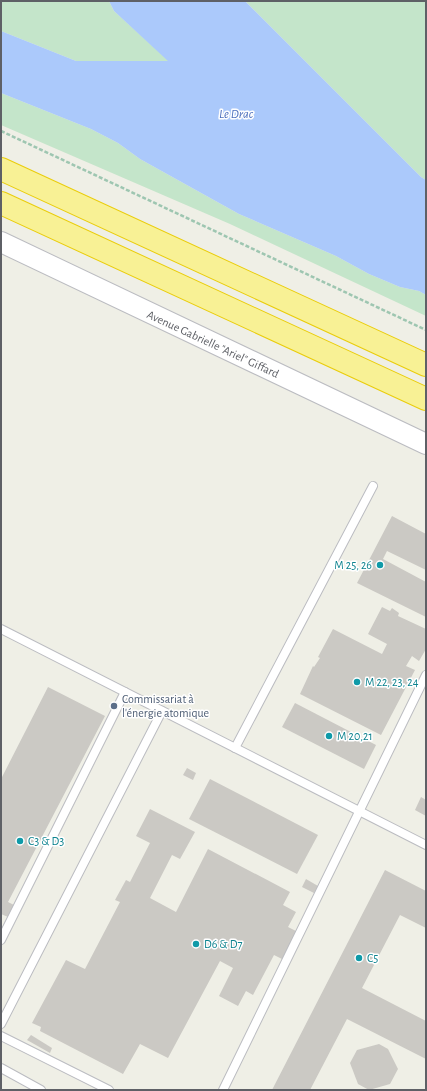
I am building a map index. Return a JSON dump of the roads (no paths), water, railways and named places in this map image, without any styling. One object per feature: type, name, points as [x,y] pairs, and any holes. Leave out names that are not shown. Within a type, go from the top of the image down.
[{"type":"highway","points":[[1,169],[426,365]]},
{"type":"highway","points":[[1,203],[426,399]]},
{"type":"street","name":"Avenue Gabrielle \"Ariel\" Giffard","points":[[1,242],[426,444]]},
{"type":"lane","points":[[235,748],[373,486]]},
{"type":"lane","points":[[1,629],[426,845]]},
{"type":"lane","points":[[222,1090],[358,810],[426,675]]},
{"type":"lane","points":[[1,940],[125,692]]},
{"type":"lane","points":[[1,1024],[162,711]]},
{"type":"lane","points":[[1,1036],[109,1090]]},
{"type":"lane","points":[[1,1068],[41,1090]]},
{"type":"water","name":"Le Drac","points":[[109,1],[245,1],[421,177],[426,180],[426,295],[419,291],[400,287],[369,274],[336,256],[239,214],[140,159],[118,143],[91,129],[1,93],[1,31],[76,61],[168,61],[114,11]]},
{"type":"place","name":"M 25, 26","points":[[380,565]]},
{"type":"place","name":"M 22, 23, 24","points":[[357,682]]},
{"type":"place","name":"Commissariat à l'énergie atomique","points":[[114,706]]},
{"type":"place","name":"M 20,21","points":[[329,736]]},
{"type":"place","name":"C3 & D3","points":[[20,841]]},
{"type":"place","name":"D6 & D7","points":[[196,944]]},
{"type":"place","name":"C5","points":[[359,958]]}]
